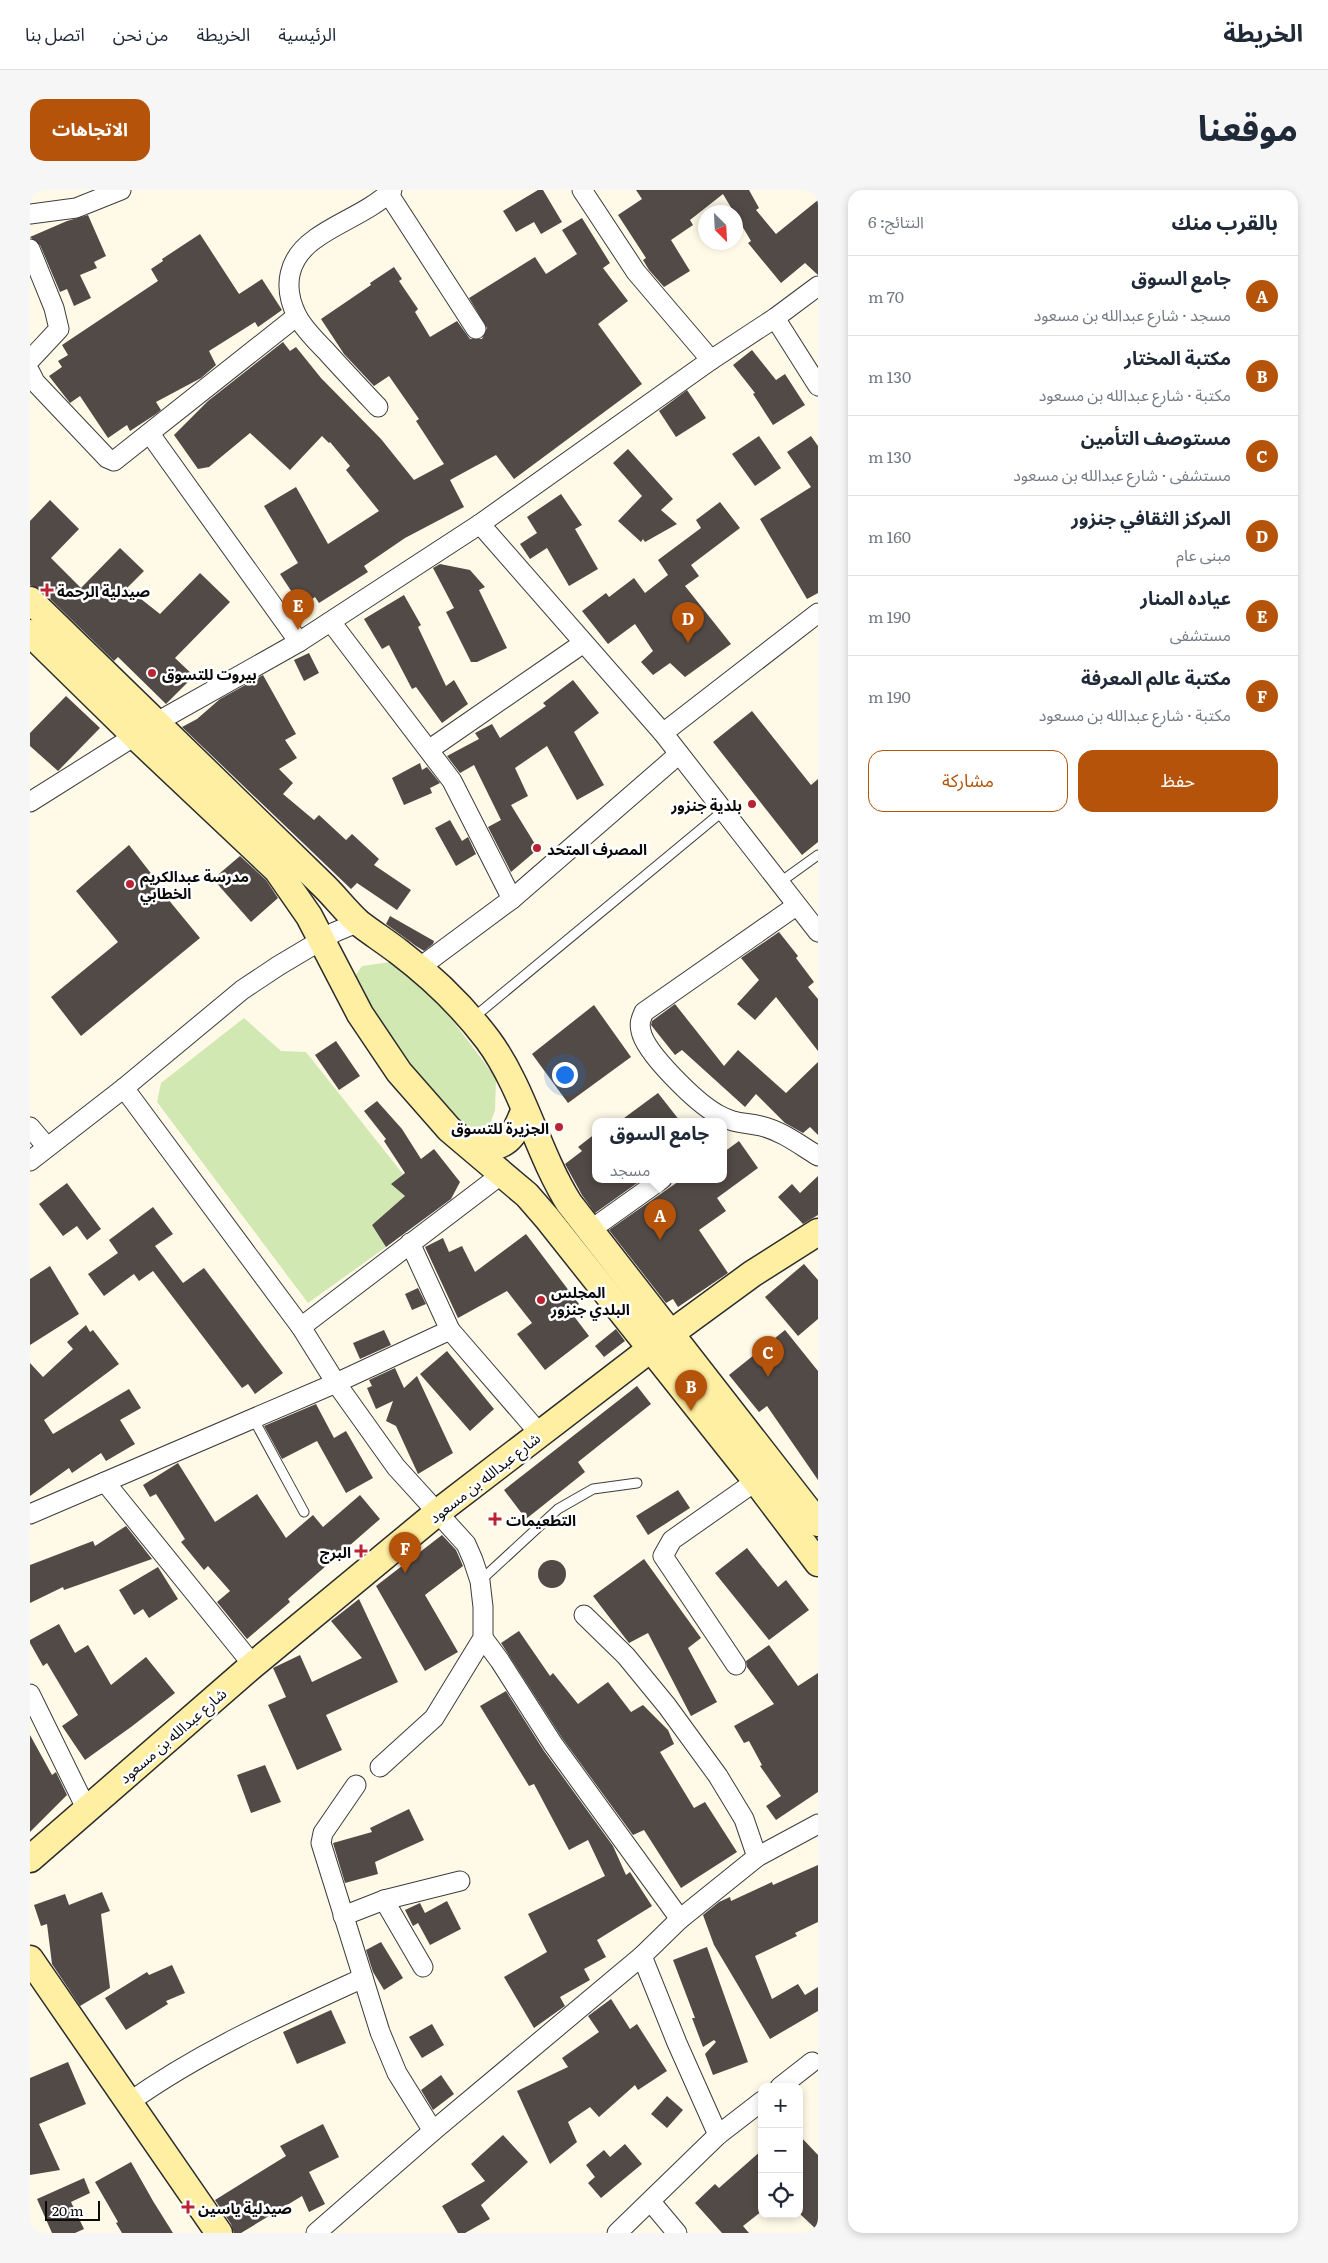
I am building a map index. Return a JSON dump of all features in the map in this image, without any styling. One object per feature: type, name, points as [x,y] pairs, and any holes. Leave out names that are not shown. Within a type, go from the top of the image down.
[{"type":"main road","points":[[30,600],[325,886],[359,922],[419,968],[447,994],[488,1041],[516,1088],[524,1111],[555,1180],[660,1342],[756,1481],[818,1564]]},
{"type":"main road","points":[[30,633],[277,870],[309,916],[360,1014],[399,1072],[450,1129],[476,1149],[527,1195],[660,1342],[818,1523]]},
{"type":"main road","points":[[476,1149],[496,1148],[508,1141],[516,1132],[524,1111]]},
{"type":"main road","name":"شارع عبدالله بن مسعود","points":[[30,1860],[252,1664],[438,1512],[752,1274],[818,1232]]},
{"type":"main road","points":[[30,1959],[219,2233]]},
{"type":"street","points":[[30,214],[76,208],[121,190]]},
{"type":"street","points":[[582,190],[636,272],[711,360]]},
{"type":"street","points":[[378,407],[309,333],[297,316],[291,296],[289,278],[290,268],[296,255],[334,225],[390,192],[476,329]]},
{"type":"street","points":[[30,248],[54,308],[59,330],[30,360]]},
{"type":"street","points":[[30,802],[157,722],[331,622],[480,524],[818,286]]},
{"type":"street","points":[[30,372],[35,382],[107,458],[118,459],[297,316]]},
{"type":"street","points":[[775,318],[818,386]]},
{"type":"street","points":[[150,434],[299,642]]},
{"type":"street","points":[[480,524],[582,644],[662,733],[779,883],[810,916],[644,1012],[640,1021],[645,1042],[656,1058],[700,1103],[720,1118]]},
{"type":"street","points":[[662,733],[818,613]]},
{"type":"street","points":[[331,622],[452,780],[512,899]]},
{"type":"street","points":[[430,749],[582,644]]},
{"type":"street","points":[[419,968],[512,899],[679,754]]},
{"type":"street","points":[[30,1160],[124,1088],[242,990],[278,966],[336,932],[359,922]]},
{"type":"street","points":[[124,1088],[301,1327],[336,1383],[396,1467],[466,1544],[480,1581],[483,1607],[482,1638],[434,1718],[380,1767]]},
{"type":"street","points":[[731,1129],[760,1126],[782,1134],[818,1156]]},
{"type":"street","points":[[30,1127],[47,1147]]},
{"type":"street","points":[[301,1327],[502,1174]]},
{"type":"street","points":[[589,1231],[656,1183]]},
{"type":"street","points":[[410,1243],[450,1330],[540,1434]]},
{"type":"street","points":[[30,1514],[336,1383],[450,1330]]},
{"type":"street","points":[[736,1665],[663,1556],[672,1540],[756,1481]]},
{"type":"street","points":[[105,1482],[252,1664]]},
{"type":"street","points":[[584,1615],[626,1656],[667,1706],[718,1776],[744,1819],[757,1857]]},
{"type":"street","points":[[482,1638],[500,1661],[553,1744],[680,1920]]},
{"type":"street","points":[[30,1694],[87,1810]]},
{"type":"street","points":[[356,1785],[323,1833],[321,1843],[380,2032],[397,2073],[433,2132]]},
{"type":"street","points":[[316,2233],[642,1956],[680,1920],[757,1857],[818,1824]]},
{"type":"street","points":[[343,1916],[384,1900],[460,1881]]},
{"type":"street","points":[[384,1900],[423,1967]]},
{"type":"street","points":[[642,1956],[677,2043],[718,2135]]},
{"type":"street","points":[[128,2103],[169,2074],[260,2024],[363,1978]]},
{"type":"street","points":[[785,2083],[812,2062]]},
{"type":"street","points":[[616,2233],[651,2202],[718,2135],[758,2104]]},
{"type":"street","points":[[651,2202],[677,2233]]},
{"type":"lane","points":[[470,1020],[723,812]]},
{"type":"lane","points":[[779,883],[818,854]]},
{"type":"lane","points":[[254,1418],[304,1512]]},
{"type":"lane","points":[[480,1581],[558,1509],[593,1489],[637,1483]]},
{"type":"green space","points":[[391,962],[428,988],[496,1078],[495,1110],[489,1127],[480,1135],[465,1134],[446,1120],[351,982],[362,966]]},
{"type":"green space","points":[[244,1018],[281,1051],[306,1052],[403,1174],[392,1184],[405,1196],[372,1225],[386,1247],[308,1303],[157,1102],[161,1083]]},
{"type":"building","points":[[538,190],[543,190],[562,222],[541,234],[534,222],[516,232],[503,211]]},
{"type":"building","points":[[636,190],[749,190],[759,208],[756,210],[776,234],[818,200],[818,275],[805,263],[781,283],[748,243],[751,241],[743,228],[743,205],[730,205],[723,194],[709,205],[698,205],[698,214],[690,220],[693,225],[671,240],[690,271],[664,287],[649,270],[643,260],[646,258],[618,215],[642,199]]},
{"type":"building","points":[[88,215],[106,256],[94,262],[97,268],[80,275],[91,298],[74,306],[67,289],[60,292],[40,245],[30,237],[67,221]]},
{"type":"building","points":[[582,218],[610,263],[603,268],[628,301],[598,324],[642,384],[514,479],[496,455],[450,480],[464,507],[405,538],[364,566],[368,572],[319,603],[315,597],[301,606],[280,574],[298,563],[264,506],[296,487],[328,544],[379,511],[346,470],[350,466],[330,442],[322,436],[290,470],[250,433],[209,467],[198,469],[174,435],[208,401],[283,342],[290,351],[296,347],[321,378],[381,439],[414,480],[444,464],[416,421],[419,419],[389,376],[374,386],[344,354],[321,319],[394,267],[402,279],[399,281],[418,309],[415,312],[430,337],[457,321],[470,339],[482,339],[487,328],[469,298],[535,257],[546,274],[577,254],[562,230]]},
{"type":"building","points":[[200,234],[239,294],[262,279],[282,310],[258,327],[255,322],[209,351],[216,365],[201,378],[156,402],[161,410],[130,431],[127,425],[108,438],[80,396],[70,403],[49,376],[62,367],[58,361],[68,355],[62,345],[158,281],[151,269],[163,261],[162,259]]},
{"type":"building","points":[[752,350],[776,380],[785,374],[805,405],[773,425],[753,394],[755,393],[733,365]]},
{"type":"building","points":[[687,390],[706,418],[676,437],[659,411]]},
{"type":"building","points":[[759,436],[781,468],[755,486],[732,454]]},
{"type":"building","points":[[811,436],[818,446],[818,593],[807,599],[760,519],[811,487],[787,452]]},
{"type":"building","points":[[628,449],[673,499],[661,510],[677,524],[645,542],[643,539],[641,542],[618,521],[642,496],[613,463]]},
{"type":"building","points":[[561,494],[582,525],[575,529],[598,569],[569,586],[547,548],[530,559],[520,544],[537,533],[527,517]]},
{"type":"building","points":[[50,500],[79,529],[51,558],[81,588],[120,548],[144,571],[127,588],[160,614],[200,573],[230,602],[175,658],[194,676],[166,704],[118,657],[114,661],[40,589],[30,585],[30,521]]},
{"type":"building","points":[[720,502],[740,528],[691,565],[699,576],[685,586],[731,644],[685,677],[670,663],[653,675],[641,662],[653,651],[635,624],[608,644],[582,611],[606,593],[609,597],[634,578],[645,593],[668,575],[658,560],[701,528],[696,520]]},
{"type":"building","points":[[440,564],[470,570],[485,587],[479,590],[507,648],[477,662],[471,662],[446,612],[454,608],[433,568]]},
{"type":"building","points":[[404,595],[421,625],[418,627],[446,686],[454,680],[468,704],[442,723],[416,687],[412,689],[389,645],[382,649],[364,619]]},
{"type":"building","points":[[309,653],[319,673],[304,681],[294,660]]},
{"type":"building","points":[[263,675],[296,734],[285,740],[297,758],[279,769],[293,783],[283,794],[314,820],[319,815],[346,840],[352,834],[379,859],[374,865],[411,890],[397,910],[357,883],[351,889],[182,727],[197,719],[220,699]]},
{"type":"building","points":[[573,680],[599,713],[574,732],[604,785],[577,800],[547,746],[515,768],[528,796],[511,805],[538,849],[511,872],[488,827],[501,820],[474,765],[460,773],[447,756],[479,739],[475,733],[492,724],[500,738],[546,706],[543,703]]},
{"type":"building","points":[[66,696],[100,728],[58,771],[30,746],[30,733]]},
{"type":"building","points":[[752,711],[811,785],[818,779],[818,842],[802,855],[713,742]]},
{"type":"building","points":[[420,763],[422,770],[427,767],[440,783],[430,788],[432,793],[404,805],[392,778]]},
{"type":"building","points":[[450,820],[462,841],[468,837],[476,854],[456,866],[435,828]]},
{"type":"building","points":[[129,845],[160,885],[158,887],[200,938],[81,1036],[51,997],[118,942],[76,891]]},
{"type":"building","points":[[240,856],[266,880],[278,898],[251,922],[213,879]]},
{"type":"building","points":[[390,916],[434,941],[433,944],[424,951],[416,946],[386,924]]},
{"type":"building","points":[[779,932],[798,956],[796,958],[814,982],[808,987],[818,999],[818,1051],[776,997],[755,1020],[737,1004],[759,980],[741,958]]},
{"type":"building","points":[[675,1004],[724,1066],[738,1050],[786,1093],[818,1062],[818,1135],[810,1127],[803,1133],[785,1123],[756,1094],[745,1107],[682,1050],[675,1055],[651,1025],[652,1021]]},
{"type":"building","points":[[594,1005],[631,1057],[568,1103],[532,1054]]},
{"type":"building","points":[[336,1041],[360,1076],[339,1090],[315,1055]]},
{"type":"building","points":[[658,1093],[678,1118],[624,1118]]},
{"type":"building","points":[[377,1101],[402,1129],[421,1159],[434,1149],[460,1182],[451,1199],[386,1247],[372,1225],[405,1196],[391,1184],[405,1173],[384,1141],[386,1139],[364,1111]]},
{"type":"building","points":[[592,1136],[592,1183],[637,1183],[595,1213],[582,1195],[565,1164],[582,1151],[578,1147]]},
{"type":"building","points":[[739,1141],[758,1168],[717,1198],[726,1211],[699,1230],[728,1273],[678,1307],[673,1299],[666,1303],[609,1230],[676,1183],[727,1183],[727,1150]]},
{"type":"building","points":[[818,1176],[818,1215],[803,1224],[778,1197],[792,1184],[800,1193]]},
{"type":"building","points":[[67,1183],[101,1229],[87,1240],[77,1226],[63,1236],[39,1204]]},
{"type":"building","points":[[153,1207],[173,1234],[155,1246],[183,1283],[204,1268],[283,1373],[255,1394],[248,1384],[242,1388],[153,1271],[139,1281],[134,1274],[104,1296],[88,1274],[118,1253],[109,1240]]},
{"type":"building","points":[[526,1234],[579,1304],[570,1311],[589,1336],[545,1370],[517,1334],[532,1323],[507,1291],[458,1318],[425,1247],[443,1238],[449,1252],[462,1246],[475,1272]]},
{"type":"building","points":[[804,1264],[818,1280],[818,1319],[798,1336],[765,1297]]},
{"type":"building","points":[[50,1266],[79,1314],[30,1345],[30,1279]]},
{"type":"building","points":[[418,1288],[426,1304],[412,1310],[405,1294]]},
{"type":"building","points":[[86,1325],[90,1332],[93,1330],[119,1364],[44,1420],[53,1434],[129,1389],[141,1408],[120,1420],[135,1444],[106,1461],[101,1453],[72,1473],[69,1468],[30,1496],[30,1363],[43,1377],[73,1349],[67,1342]]},
{"type":"building","points":[[616,1329],[625,1341],[604,1357],[595,1346]]},
{"type":"building","points":[[384,1330],[391,1345],[360,1359],[353,1343]]},
{"type":"building","points":[[785,1330],[818,1371],[818,1480],[767,1406],[759,1412],[729,1375]]},
{"type":"building","points":[[447,1351],[494,1409],[470,1431],[420,1374]]},
{"type":"building","points":[[395,1368],[404,1388],[417,1376],[453,1453],[418,1474],[396,1426],[386,1421],[393,1401],[376,1409],[367,1388],[372,1386],[369,1380]]},
{"type":"building","points":[[637,1386],[651,1404],[578,1462],[585,1472],[526,1519],[504,1490]]},
{"type":"building","points":[[316,1404],[334,1438],[346,1431],[373,1478],[346,1493],[317,1441],[282,1459],[264,1426]]},
{"type":"building","points":[[178,1463],[215,1522],[257,1494],[286,1538],[313,1515],[323,1527],[360,1495],[380,1519],[288,1599],[290,1602],[247,1639],[217,1602],[230,1591],[208,1566],[204,1570],[181,1542],[185,1539],[156,1494],[150,1497],[143,1485]]},
{"type":"building","points":[[678,1490],[690,1508],[648,1535],[636,1516]]},
{"type":"building","points":[[126,1526],[152,1559],[64,1590],[63,1587],[30,1603],[30,1565],[93,1541],[95,1546]]},
{"type":"building","points":[[442,1535],[456,1550],[463,1566],[425,1595],[458,1652],[425,1671],[376,1586]]},
{"type":"building","points":[[747,1548],[778,1587],[786,1580],[809,1610],[769,1640],[715,1573]]},
{"type":"building","points":[[644,1559],[701,1638],[688,1648],[717,1702],[691,1716],[648,1633],[629,1643],[593,1596]]},
{"type":"building","points":[[552,1560],[562,1564],[566,1574],[562,1584],[552,1588],[542,1584],[538,1574],[542,1564]]},
{"type":"building","points":[[158,1567],[178,1599],[149,1618],[143,1609],[134,1615],[119,1590]]},
{"type":"building","points":[[359,1599],[398,1682],[326,1715],[342,1750],[297,1770],[268,1705],[286,1697],[273,1668],[300,1655],[312,1682],[362,1658],[331,1621]]},
{"type":"building","points":[[59,1624],[75,1653],[88,1645],[111,1685],[146,1657],[175,1693],[85,1760],[62,1726],[78,1715],[47,1663],[43,1666],[30,1643],[30,1640]]},
{"type":"building","points":[[519,1631],[550,1676],[553,1673],[578,1704],[608,1682],[631,1712],[643,1705],[668,1730],[674,1744],[660,1752],[694,1808],[705,1802],[737,1852],[681,1888],[644,1830],[633,1835],[562,1738],[501,1643]]},
{"type":"building","points":[[769,1645],[798,1686],[818,1673],[818,1792],[776,1820],[766,1806],[781,1796],[760,1766],[762,1765],[749,1741],[744,1743],[734,1726],[774,1704],[747,1667],[746,1661]]},
{"type":"building","points":[[506,1691],[544,1751],[613,1846],[626,1875],[630,1872],[652,1906],[597,1940],[606,1957],[584,1969],[590,1980],[560,1997],[565,2006],[534,2028],[504,1977],[547,1952],[528,1914],[605,1876],[588,1840],[569,1850],[534,1784],[529,1786],[480,1706]]},
{"type":"building","points":[[30,1735],[52,1775],[56,1772],[67,1795],[30,1832]]},
{"type":"building","points":[[265,1765],[281,1802],[251,1813],[237,1775]]},
{"type":"building","points":[[409,1809],[424,1840],[375,1862],[378,1874],[345,1883],[333,1843],[372,1832],[370,1828]]},
{"type":"building","points":[[818,1865],[818,1922],[795,1933],[797,1936],[755,1956],[772,1999],[798,1984],[805,1995],[818,1987],[818,2011],[770,2039],[714,1945],[703,1915],[719,1902],[730,1897],[731,1901],[772,1882],[773,1885]]},
{"type":"building","points":[[102,1892],[110,1911],[101,1914],[110,1988],[80,2006],[52,1964],[47,1924],[41,1926],[34,1905],[65,1894],[69,1905]]},
{"type":"building","points":[[447,1901],[461,1929],[430,1945],[418,1923],[413,1926],[405,1910],[420,1903],[425,1913]]},
{"type":"building","points":[[381,1942],[403,1978],[384,1990],[373,1972],[366,1950]]},
{"type":"building","points":[[707,1947],[748,2062],[713,2075],[705,2054],[716,2042],[714,2040],[703,2047],[692,2018],[695,2018],[673,1960]]},
{"type":"building","points":[[172,1965],[185,1993],[166,2001],[168,2004],[126,2030],[105,1998],[147,1972],[149,1975]]},
{"type":"building","points":[[611,1999],[630,2029],[637,2024],[667,2071],[638,2090],[635,2085],[599,2117],[590,2107],[568,2122],[577,2142],[550,2164],[517,2091],[568,2067],[562,2058],[599,2032],[588,2016]]},
{"type":"building","points":[[331,2010],[346,2043],[297,2064],[283,2032]]},
{"type":"building","points":[[432,2024],[444,2045],[422,2058],[409,2037]]},
{"type":"building","points":[[68,2062],[86,2104],[39,2124],[60,2170],[30,2175],[30,2078]]},
{"type":"building","points":[[441,2075],[454,2094],[433,2110],[421,2090]]},
{"type":"building","points":[[667,2096],[683,2110],[667,2128],[651,2114]]},
{"type":"building","points":[[323,2124],[339,2157],[309,2172],[325,2204],[309,2212],[302,2196],[241,2233],[234,2233],[231,2224],[215,2200],[286,2156],[280,2146]]},
{"type":"building","points":[[503,2135],[528,2162],[481,2205],[490,2219],[465,2233],[458,2233],[442,2206],[485,2181],[471,2164]]},
{"type":"building","points":[[803,2139],[818,2155],[818,2231],[803,2217]]},
{"type":"building","points":[[625,2144],[642,2164],[601,2198],[588,2183],[595,2177],[586,2165],[604,2150],[610,2157]]},
{"type":"building","points":[[758,2154],[758,2214],[743,2226],[749,2233],[722,2233],[695,2203],[715,2184],[719,2188]]},
{"type":"building","points":[[131,2162],[173,2233],[122,2233],[116,2223],[118,2222],[95,2182]]},
{"type":"building","points":[[84,2178],[90,2193],[71,2202],[84,2229],[75,2233],[52,2233],[37,2199]]},
{"type":"place","name":"صيدلية الرحمة","points":[[47,590]]},
{"type":"place","name":"عياده المنار","points":[[298,630]]},
{"type":"place","name":"المركز الثقافي جنزور","points":[[688,643]]},
{"type":"place","name":"بيروت للتسوق","points":[[152,673]]},
{"type":"place","name":"بلدية جنزور","points":[[752,804]]},
{"type":"place","name":"المصرف المتحد","points":[[537,848]]},
{"type":"place","name":"مدرسة عبدالكريم الخطابي","points":[[130,884]]},
{"type":"place","name":"الجزيرة للتسوق","points":[[559,1127]]},
{"type":"place","name":"جامع السوق","points":[[660,1240]]},
{"type":"place","name":"المجلس البلدي جنزور","points":[[541,1300]]},
{"type":"place","name":"مستوصف التأمين","points":[[768,1377]]},
{"type":"place","name":"مكتبة المختار","points":[[691,1411]]},
{"type":"place","name":"التطعيمات","points":[[495,1519]]},
{"type":"place","name":"البرج","points":[[361,1551]]},
{"type":"place","name":"مكتبة عالم المعرفة","points":[[405,1573]]},
{"type":"place","name":"صيدلية ياسين","points":[[188,2207]]}]
